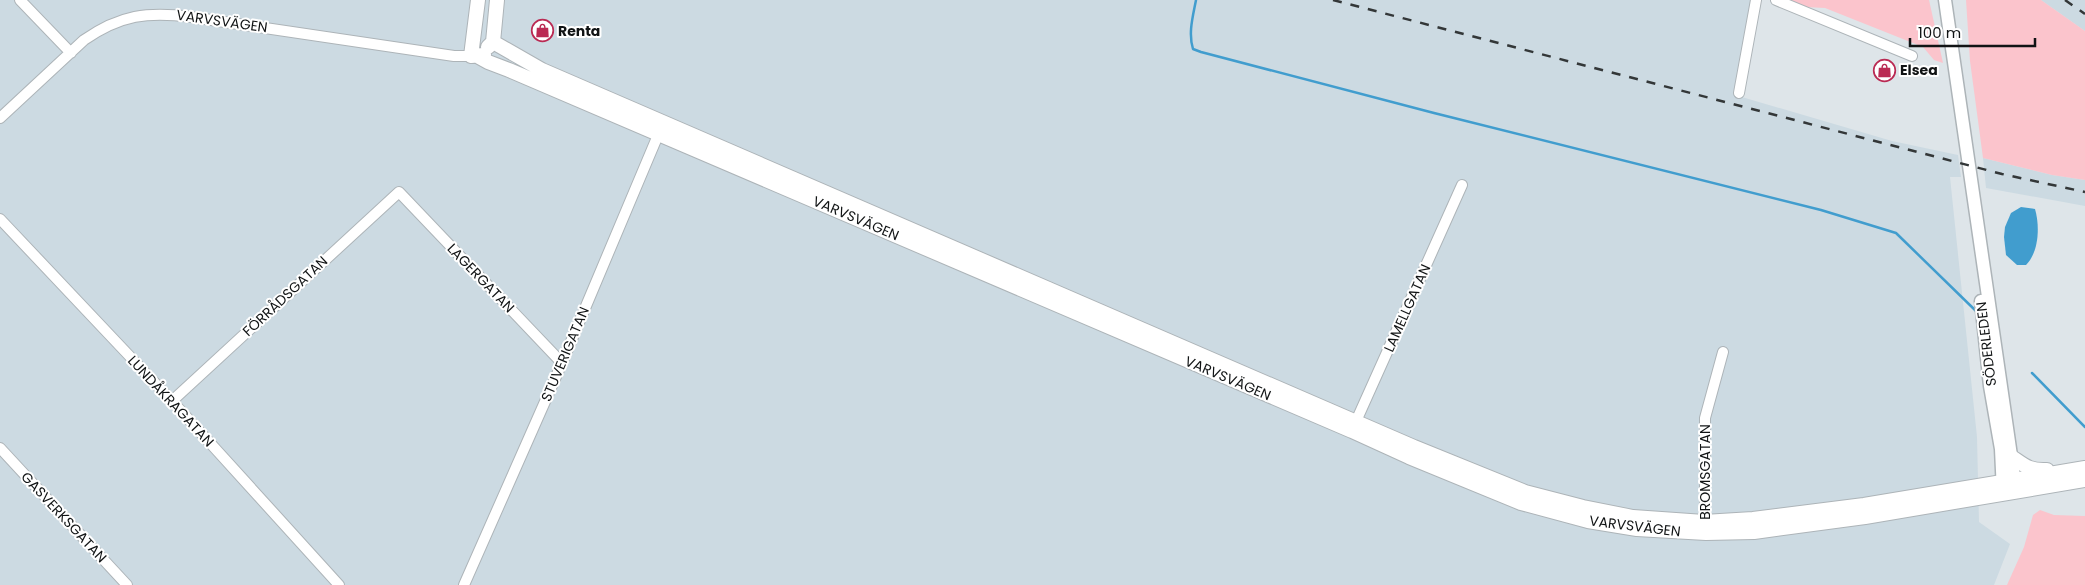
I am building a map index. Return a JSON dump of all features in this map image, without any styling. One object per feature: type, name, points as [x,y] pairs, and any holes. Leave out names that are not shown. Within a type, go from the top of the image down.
[{"type":"main road","points":[[475,56],[478,0]]},
{"type":"main road","points":[[475,56],[492,42],[498,0]]},
{"type":"main road","name":"VARVSVÄGEN","points":[[492,42],[542,70],[661,129]]},
{"type":"main road","name":"VARVSVÄGEN","points":[[475,56],[492,53],[542,70]]},
{"type":"main road","name":"VARVSVÄGEN","points":[[475,56],[661,129],[1354,426],[1409,457],[1521,503],[1588,521],[1637,529],[1705,528],[1754,532],[1865,517],[2010,488]]},
{"type":"main road","points":[[2012,457],[2035,470],[2085,467]]},
{"type":"main road","points":[[2010,488],[2085,467]]},
{"type":"main road","points":[[2010,488],[2085,480]]},
{"type":"street","points":[[20,0],[71,53]]},
{"type":"street","points":[[1739,93],[1756,0]]},
{"type":"street","points":[[1776,0],[1912,56]]},
{"type":"street","name":"SÖDERLEDEN","points":[[1945,0],[2012,457],[2010,488]]},
{"type":"street","name":"VARVSVÄGEN","points":[[0,118],[84,40],[109,25],[136,16],[165,14],[454,56],[475,56]]},
{"type":"street","name":"STUVERIGATAN","points":[[464,585],[562,363],[661,129]]},
{"type":"street","name":"LAMELLGATAN","points":[[1354,426],[1462,185]]},
{"type":"street","name":"LAGERGATAN","points":[[399,192],[562,363]]},
{"type":"street","name":"FÖRRÅDSGATAN","points":[[172,401],[399,192]]},
{"type":"street","name":"SÖDERLEDEN","points":[[1972,194],[1972,228],[1990,386],[2001,450],[2010,488]]},
{"type":"street","name":"LUNDÅKRAGATAN","points":[[0,219],[172,401],[339,585]]},
{"type":"street","name":"BROMSGATAN","points":[[1705,528],[1705,418],[1723,352]]},
{"type":"street","name":"GASVERKSGATAN","points":[[0,448],[128,585]]},
{"type":"shaded area","points":[[0,0],[1752,0],[1735,95],[1892,141],[1958,155],[1961,177],[1950,177],[1977,437],[1979,522],[2010,544],[1994,585],[0,585]]},
{"type":"shaded area","points":[[1789,0],[1929,0],[1943,63],[1934,60],[1923,47],[1825,8],[1805,7]]},
{"type":"shaded area","points":[[1966,0],[2041,0],[2085,31],[2085,180],[2052,175],[1983,158],[1970,61]]},
{"type":"shaded area","points":[[2041,0],[2085,0],[2085,31]]},
{"type":"shaded area","points":[[1983,158],[2052,175],[2085,180],[2085,206],[1986,188]]},
{"type":"shaded area","points":[[2040,510],[2054,515],[2085,516],[2085,585],[2007,585],[2024,547],[2033,515]]},
{"type":"water","points":[[2021,207],[2035,209],[2038,223],[2034,253],[2026,265],[2017,265],[2006,255],[2004,237],[2005,227],[2011,213]]},
{"type":"waterway","points":[[1196,0],[1191,31],[1193,49],[1434,113],[1821,210],[1896,233],[1976,311]]},
{"type":"waterway","points":[[2032,373],[2085,427]]},
{"type":"railway","points":[[1333,0],[2002,174],[2085,192]]},
{"type":"railway","points":[[2065,0],[2085,14]]},
{"type":"place","name":"Renta","points":[[542,31]]},
{"type":"place","name":"Elsea","points":[[1884,70]]}]
